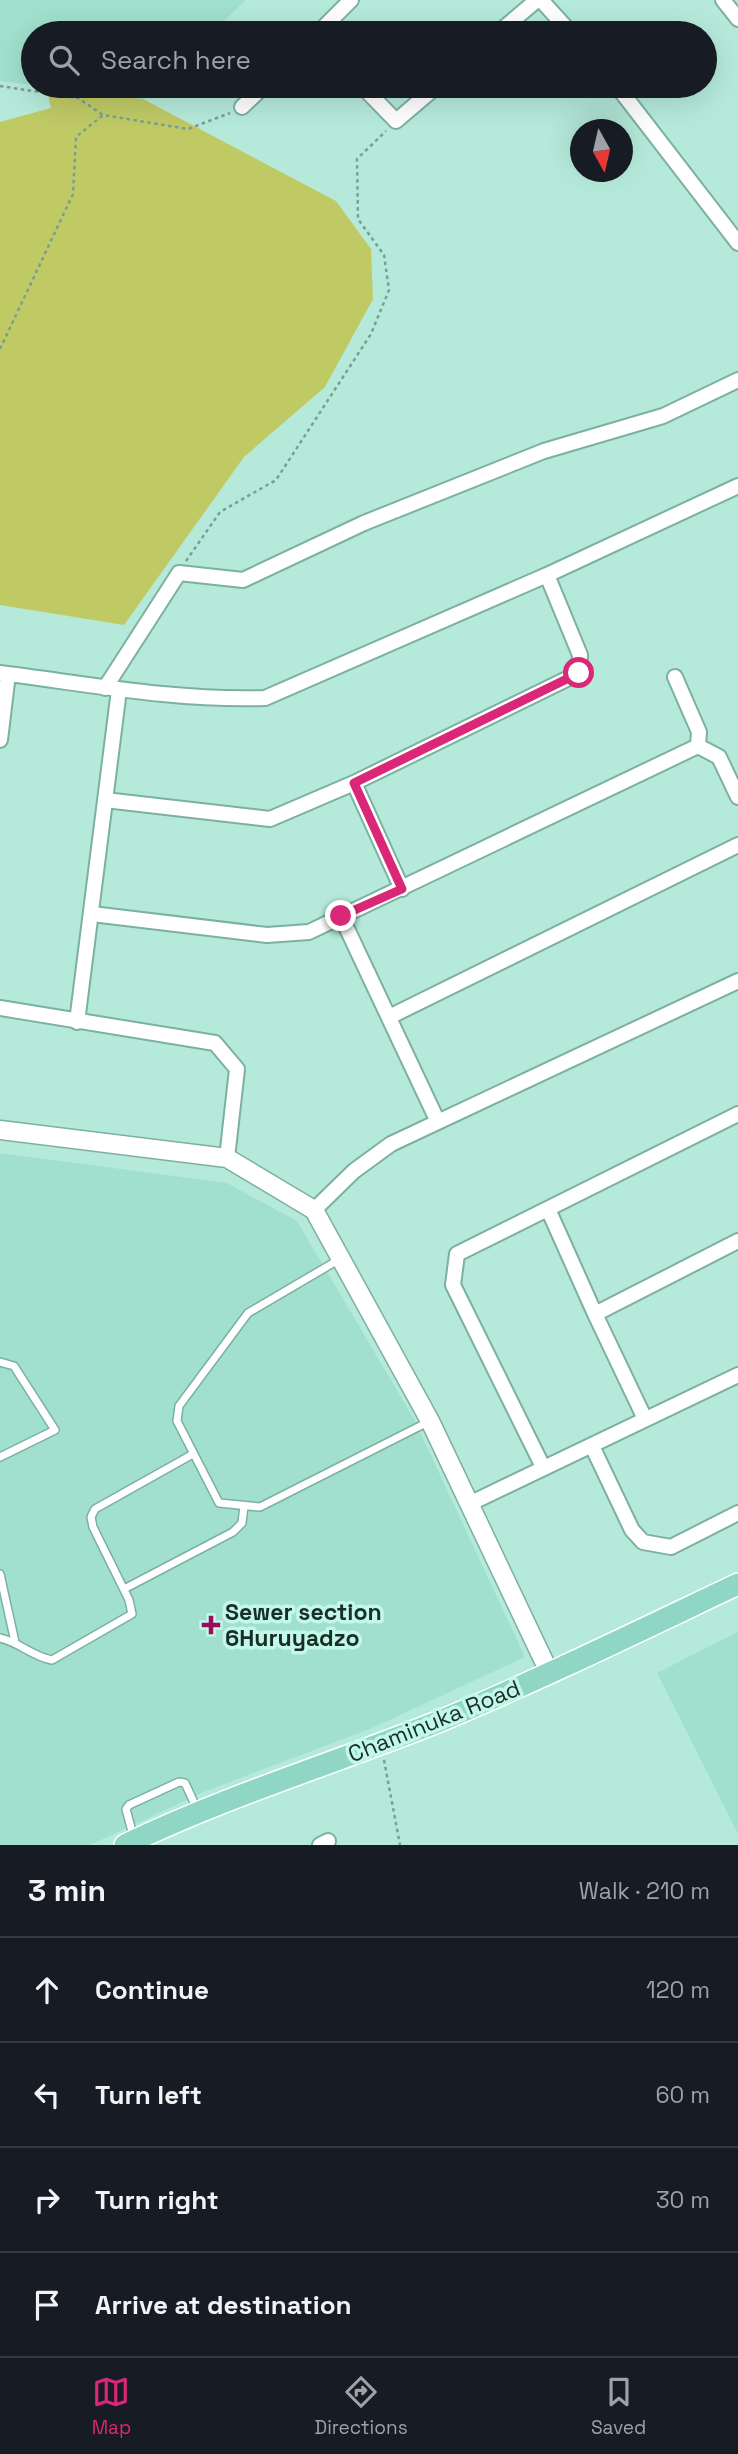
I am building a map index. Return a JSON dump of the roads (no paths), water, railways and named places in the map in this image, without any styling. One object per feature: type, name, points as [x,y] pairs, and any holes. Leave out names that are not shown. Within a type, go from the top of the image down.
[{"type":"main road","name":"Chaminuka Road","points":[[129,1843],[550,1674],[738,1584]]},
{"type":"street","points":[[330,21],[351,0]]},
{"type":"street","points":[[513,21],[539,0],[559,21]]},
{"type":"street","points":[[723,0],[738,19]]},
{"type":"street","points":[[242,107],[251,98]]},
{"type":"street","points":[[374,98],[396,121],[423,98]]},
{"type":"street","points":[[626,98],[738,243]]},
{"type":"street","points":[[77,1022],[105,800],[112,689],[178,573],[243,580],[364,523],[544,451],[663,416],[738,380]]},
{"type":"street","points":[[0,740],[4,674],[112,689],[219,699],[265,698],[547,575],[738,486]]},
{"type":"street","points":[[105,800],[270,819],[354,783],[579,673],[580,655],[547,575]]},
{"type":"street","points":[[674,677],[699,732],[698,746]]},
{"type":"street","points":[[698,746],[719,757],[738,797]]},
{"type":"street","points":[[92,914],[267,935],[309,932],[698,746]]},
{"type":"street","points":[[354,783],[402,889]]},
{"type":"street","points":[[389,1017],[738,845]]},
{"type":"street","points":[[341,916],[438,1122]]},
{"type":"street","points":[[314,1210],[354,1171],[391,1144],[738,981]]},
{"type":"street","points":[[0,1008],[215,1043],[237,1069],[227,1158]]},
{"type":"street","points":[[543,1467],[453,1286],[457,1254],[738,1114]]},
{"type":"street","points":[[0,1130],[227,1158],[314,1210],[430,1421],[550,1674]]},
{"type":"street","points":[[548,1209],[645,1419]]},
{"type":"street","points":[[595,1314],[738,1241]]},
{"type":"street","points":[[469,1504],[738,1375]]},
{"type":"street","points":[[593,1446],[632,1531],[643,1542],[671,1547],[738,1513]]},
{"type":"lane","points":[[341,1259],[248,1313],[179,1406],[177,1422],[219,1503],[260,1507],[430,1421]]},
{"type":"lane","points":[[0,1362],[14,1366],[55,1430],[0,1457]]},
{"type":"lane","points":[[0,1638],[15,1642],[42,1658],[52,1660],[132,1614],[124,1588],[93,1527],[91,1517],[95,1509],[193,1454]]},
{"type":"lane","points":[[124,1588],[233,1532],[242,1524],[244,1506]]},
{"type":"lane","points":[[0,1574],[15,1642]]},
{"type":"lane","points":[[129,1843],[126,1809],[129,1805],[179,1782],[185,1783],[199,1813]]},
{"type":"place","name":"Sewer section 6Huruyadzo","points":[[211,1625]]}]
